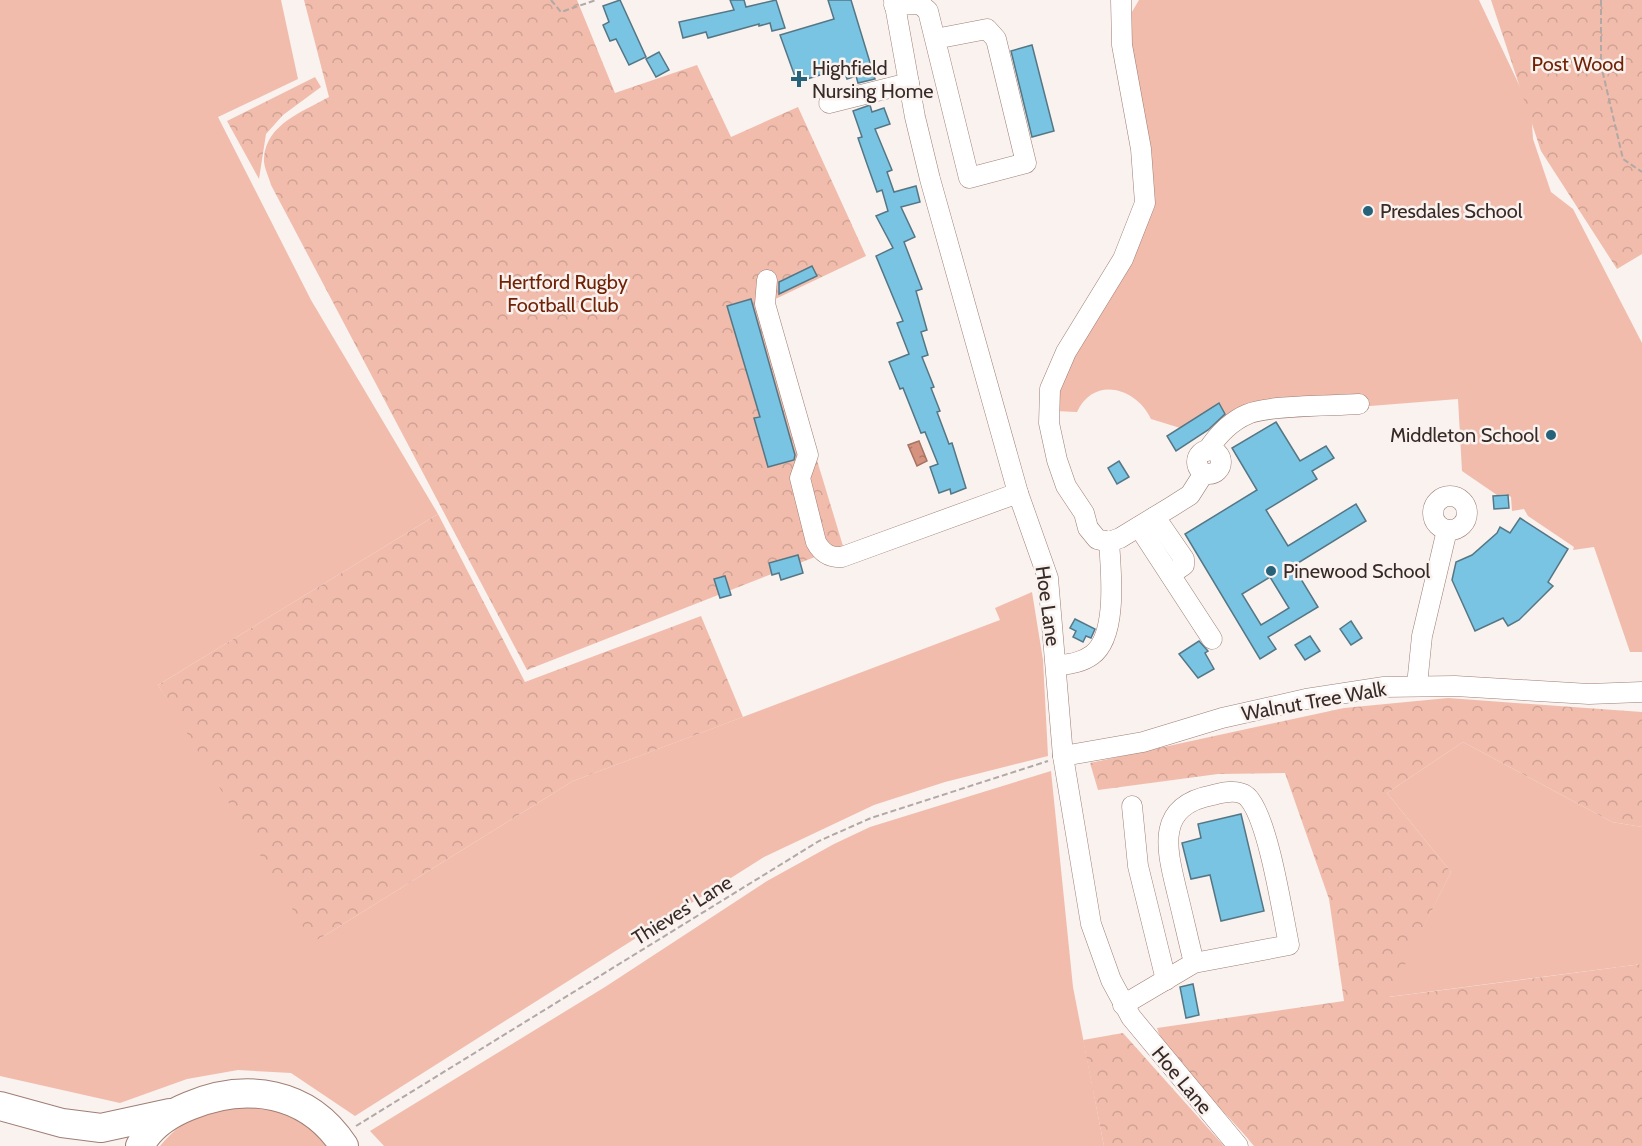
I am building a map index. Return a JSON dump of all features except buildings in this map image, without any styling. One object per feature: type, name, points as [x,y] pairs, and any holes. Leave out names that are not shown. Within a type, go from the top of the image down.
[{"type":"highway","points":[[0,1106],[62,1124],[101,1128],[170,1113],[218,1095],[257,1093],[294,1103],[313,1114],[341,1141]]},
{"type":"highway","points":[[140,1146],[152,1130],[170,1113]]},
{"type":"street","points":[[1121,0],[1122,45],[1141,149],[1145,203],[1123,260],[1066,352],[1050,389],[1049,423],[1057,460],[1066,486],[1084,513],[1088,528],[1097,539],[1109,542],[1190,495],[1204,473],[1212,474],[1220,466],[1218,455],[1207,451],[1226,428],[1248,414],[1271,409],[1359,404]]},
{"type":"street","points":[[894,2],[920,4],[928,11],[969,178],[1026,163],[996,39],[987,29],[935,39]]},
{"type":"street","name":"Hoe Lane","points":[[894,2],[930,179],[1018,493],[1048,578],[1064,756],[1091,924],[1111,980],[1123,1005],[1150,1042],[1238,1146]]},
{"type":"street","points":[[829,103],[909,83]]},
{"type":"street","points":[[766,280],[765,304],[808,455],[800,478],[816,543],[820,549],[834,558],[848,556],[1018,493]]},
{"type":"street","points":[[1147,522],[1171,574],[1212,639]]},
{"type":"street","points":[[1417,685],[1422,636],[1447,530]]},
{"type":"street","points":[[1056,666],[1078,663],[1094,654],[1104,639],[1112,596],[1109,542]]},
{"type":"street","name":"Walnut Tree Walk","points":[[1064,756],[1143,742],[1222,718],[1352,690],[1417,685],[1589,694],[1642,692]]},
{"type":"street","points":[[1123,1005],[1194,963],[1289,945],[1262,825],[1249,797],[1238,792],[1201,797],[1189,803],[1173,819],[1169,832],[1166,845],[1194,963]]},
{"type":"street","points":[[1132,806],[1138,866],[1166,980]]},
{"type":"path","points":[[550,0],[561,12],[596,0]]},
{"type":"path","points":[[1601,0],[1601,65],[1623,159],[1642,171]]},
{"type":"path","name":"Thieves' Lane","points":[[341,1141],[819,841],[880,815],[1064,756]]},
{"type":"green space","points":[[0,0],[281,0],[298,79],[218,117],[311,300],[438,514],[158,685],[319,939],[573,781],[1000,620],[995,608],[1032,592],[1043,660],[1048,756],[945,782],[874,805],[764,857],[355,1116],[291,1073],[238,1070],[187,1079],[120,1103],[0,1076]]},
{"type":"green space","name":"Hertford Rugby Football Club","points":[[304,0],[577,0],[615,93],[697,65],[731,137],[798,107],[866,256],[769,302],[843,546],[527,670],[266,172],[264,158],[271,136],[298,113],[329,97]]},
{"type":"green space","name":"Presdales School","points":[[1139,0],[1479,0],[1531,110],[1533,139],[1551,192],[1573,209],[1642,343],[1642,652],[1630,652],[1594,547],[1573,550],[1574,547],[1528,516],[1524,509],[1512,511],[1511,497],[1506,494],[1497,495],[1462,471],[1458,399],[1257,415],[1229,428],[1219,413],[1190,431],[1151,419],[1136,400],[1126,393],[1115,390],[1094,393],[1084,400],[1077,412],[1055,411],[1062,372],[1131,264],[1145,225],[1126,22]]},
{"type":"green space","name":"Post Wood","points":[[1491,0],[1642,0],[1642,254],[1617,269],[1541,151]]},
{"type":"green space","points":[[315,77],[321,87],[283,115],[266,134],[259,179],[227,121]]},
{"type":"green space","points":[[438,514],[525,682],[701,616],[743,717],[573,781],[319,939],[311,940],[158,685]]},
{"type":"green space","points":[[1448,698],[1642,712],[1642,827],[1612,822],[1463,742],[1387,793],[1451,872],[1389,997],[1642,964],[1642,1146],[1254,1146],[1185,1070],[1162,1040],[1157,1028],[1344,1001],[1329,899],[1285,773],[1218,774],[1098,790],[1090,763],[1344,708]]},
{"type":"green space","points":[[1463,742],[1612,822],[1642,827],[1642,964],[1388,997],[1451,872],[1387,793]]},
{"type":"green space","points":[[1051,771],[1073,987],[1104,1146],[384,1146],[370,1131],[605,987],[767,881],[834,844],[870,827]]},
{"type":"green space","points":[[1123,1033],[1224,1146],[1104,1146],[1083,1040]]},
{"type":"green space","points":[[260,1105],[302,1121],[330,1146],[160,1146],[171,1134],[193,1118],[217,1110]]},
{"type":"water","points":[[919,441],[927,461],[917,466],[908,445]]},
{"type":"place","name":"Highfield Nursing Home","points":[[799,79]]},
{"type":"place","name":"Presdales School","points":[[1368,211]]},
{"type":"place","name":"Middleton School","points":[[1551,435]]},
{"type":"place","name":"Pinewood School","points":[[1271,571]]}]
